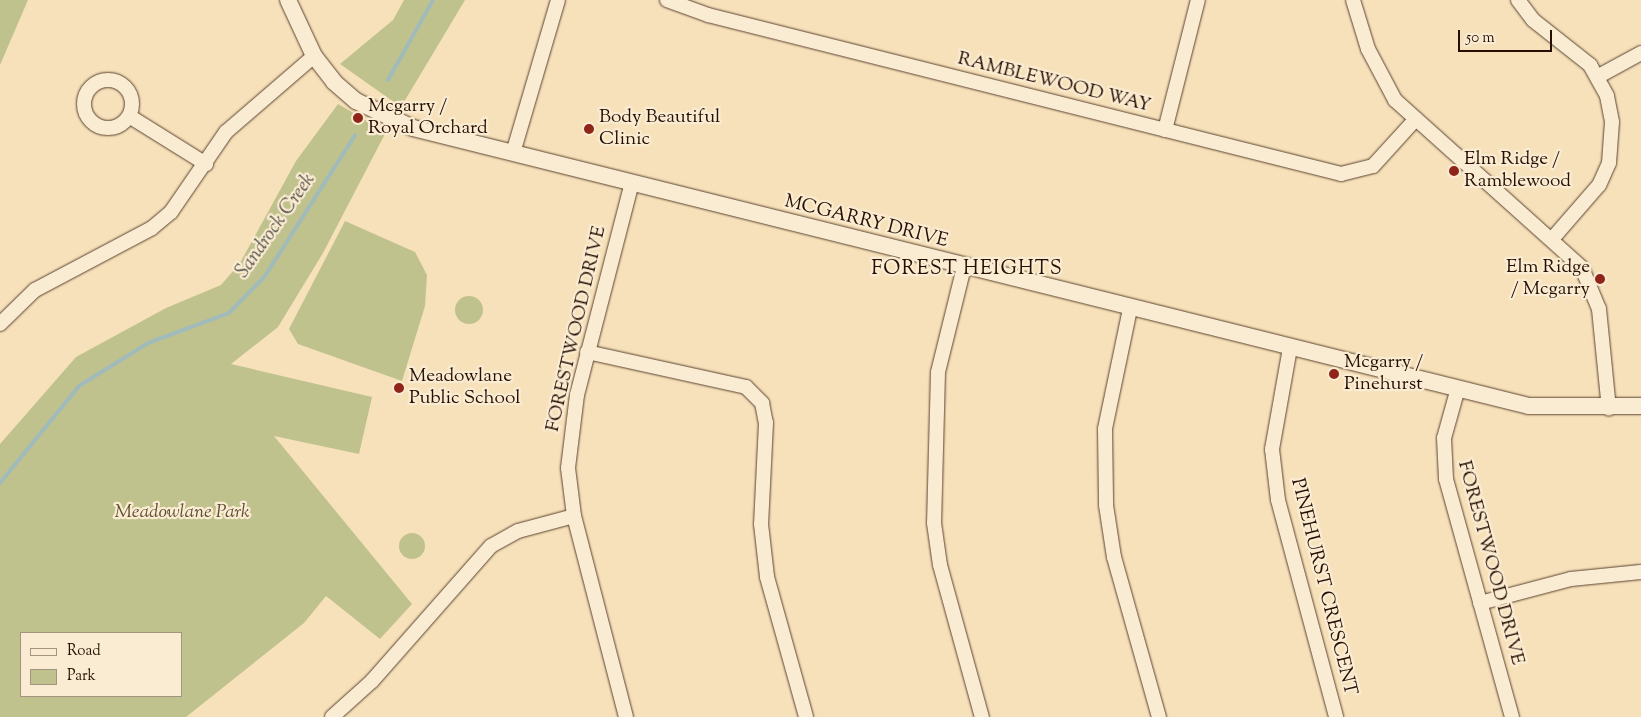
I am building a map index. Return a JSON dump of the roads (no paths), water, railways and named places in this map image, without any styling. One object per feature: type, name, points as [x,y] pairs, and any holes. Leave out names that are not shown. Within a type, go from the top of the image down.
[{"type":"street","name":"MCGARRY DRIVE","points":[[288,0],[314,56],[334,82],[389,120],[1130,309],[1458,388],[1548,408],[1609,409],[1641,406]]},
{"type":"street","points":[[513,153],[558,0]]},
{"type":"street","name":"RAMBLEWOOD WAY","points":[[667,0],[708,16],[1165,130],[1355,174],[1373,166],[1414,121]]},
{"type":"street","points":[[1165,130],[1198,0]]},
{"type":"street","points":[[1353,0],[1382,78],[1414,121],[1553,238],[1582,268],[1594,291],[1609,409]]},
{"type":"street","points":[[1518,0],[1533,20],[1579,54],[1597,77],[1612,122],[1609,163],[1588,201],[1553,238]]},
{"type":"street","points":[[1597,77],[1641,53]]},
{"type":"street","points":[[0,324],[35,290],[152,228],[171,212],[242,116],[314,56]]},
{"type":"street","points":[[129,116],[206,164]]},
{"type":"street","name":"FORESTWOOD DRIVE","points":[[626,717],[574,516],[568,446],[588,352],[632,183]]},
{"type":"street","points":[[964,267],[938,372],[934,522],[940,565],[982,717]]},
{"type":"street","points":[[1130,309],[1105,429],[1106,504],[1114,557],[1159,717]]},
{"type":"street","name":"PINEHURST CRESCENT","points":[[1290,348],[1272,449],[1278,500],[1336,717]]},
{"type":"street","points":[[588,352],[746,387],[762,403],[766,423],[761,524],[767,577],[806,717]]},
{"type":"street","name":"FORESTWOOD DRIVE","points":[[1458,388],[1448,420],[1443,459],[1480,604],[1512,717]]},
{"type":"street","points":[[332,717],[372,681],[491,546],[518,531],[574,516]]},
{"type":"street","points":[[1480,604],[1571,579],[1641,572]]},
{"type":"waterway","name":"Sandrock Creek","points":[[388,80],[433,0]]},
{"type":"waterway","name":"Sandrock Creek","points":[[0,483],[79,386],[148,343],[229,313],[265,276],[355,135]]},
{"type":"place","name":"Mcgarry / Royal Orchard","points":[[358,118]]},
{"type":"place","name":"Body Beautiful Clinic","points":[[589,129]]},
{"type":"place","name":"Elm Ridge / Ramblewood","points":[[1454,171]]},
{"type":"place","name":"Elm Ridge / Mcgarry","points":[[1600,279]]},
{"type":"place","name":"Mcgarry / Pinehurst","points":[[1334,374]]},
{"type":"place","name":"Meadowlane Public School","points":[[399,388]]},
{"type":"district","name":"FOREST HEIGHTS","points":[[967,269]]},
{"type":"park label","name":"Meadowlane Park","points":[[182,513]]}]
